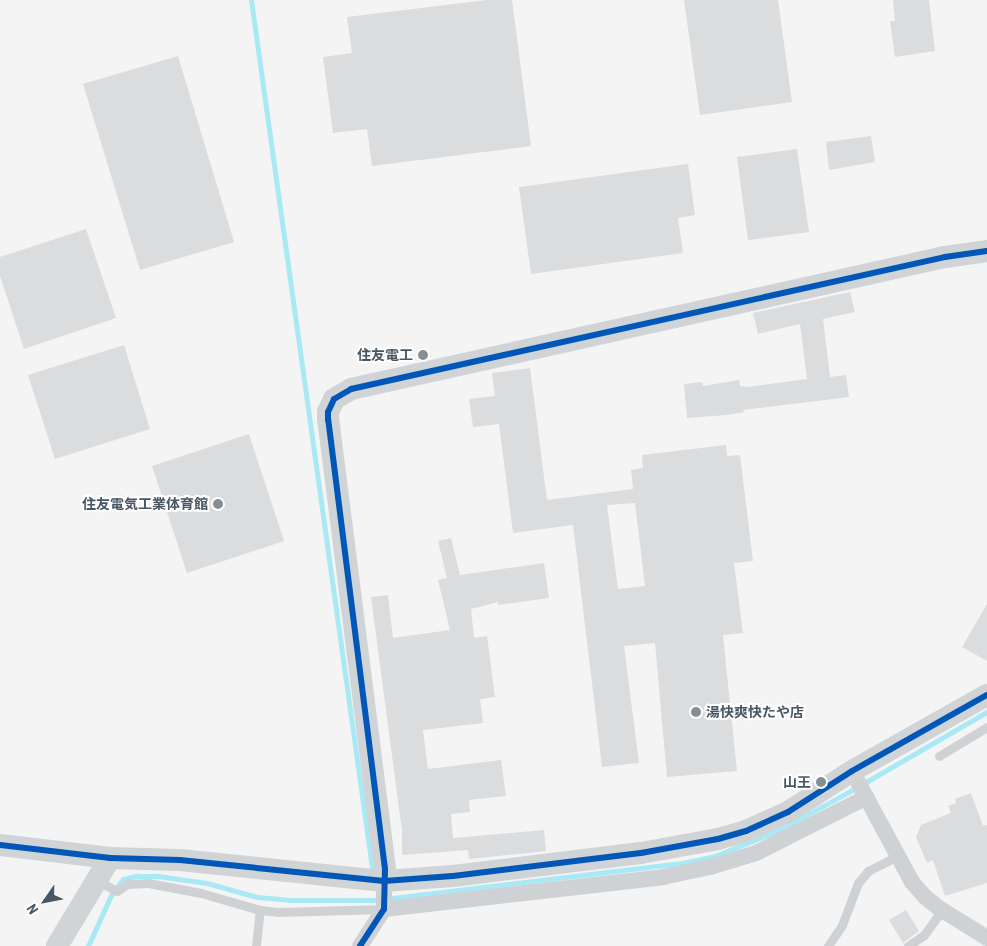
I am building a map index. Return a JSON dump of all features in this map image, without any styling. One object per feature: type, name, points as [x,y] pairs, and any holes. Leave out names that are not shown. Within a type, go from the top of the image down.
[{"type":"street","points":[[360,946],[382,893],[385,869],[328,420],[328,412],[334,399],[351,389],[945,257],[987,251]]},
{"type":"street","points":[[382,893],[453,876],[642,853],[718,839],[746,831],[788,812],[852,772],[987,695]]},
{"type":"street","points":[[852,772],[912,882],[942,910],[987,938]]},
{"type":"street","points":[[0,845],[110,858],[180,860],[348,878],[382,893],[663,877],[710,867],[756,853],[867,797]]},
{"type":"street","points":[[57,946],[110,858]]},
{"type":"lane","points":[[939,756],[987,727]]},
{"type":"lane","points":[[828,946],[842,925],[858,883],[868,871],[897,856]]},
{"type":"lane","points":[[97,880],[117,891],[127,884],[148,883],[201,892],[260,910],[278,912],[382,893]]},
{"type":"lane","points":[[256,946],[260,910]]},
{"type":"lane","points":[[908,946],[924,935],[942,910]]},
{"type":"building","points":[[487,0],[512,0],[531,146],[372,166],[367,129],[333,133],[323,57],[352,53],[347,17]]},
{"type":"building","points":[[684,0],[778,0],[792,102],[700,115]]},
{"type":"building","points":[[893,0],[929,0],[935,51],[895,57],[890,21],[895,21]]},
{"type":"building","points":[[178,56],[234,242],[140,270],[83,84]]},
{"type":"building","points":[[871,136],[875,162],[829,170],[826,142]]},
{"type":"building","points":[[797,149],[809,232],[748,240],[737,157]]},
{"type":"building","points":[[688,164],[695,215],[678,218],[683,253],[531,274],[519,187]]},
{"type":"building","points":[[86,229],[116,318],[24,349],[0,276],[0,257]]},
{"type":"building","points":[[850,292],[855,312],[823,319],[830,377],[846,375],[849,397],[743,410],[744,412],[727,415],[687,418],[684,384],[702,382],[703,386],[739,380],[740,386],[748,387],[807,379],[800,324],[758,334],[753,313]]},
{"type":"building","points":[[124,345],[150,429],[55,459],[28,375]]},
{"type":"building","points":[[530,368],[547,500],[633,489],[631,470],[643,468],[642,455],[726,445],[727,456],[740,455],[753,561],[734,563],[743,633],[723,635],[737,771],[667,777],[655,643],[624,646],[639,763],[602,767],[573,525],[513,533],[499,424],[473,427],[469,399],[495,396],[492,373]],"holes":[[[635,503],[645,586],[618,589],[607,505]]]},
{"type":"building","name":"住友電気工業体育館","points":[[249,434],[284,541],[187,573],[152,466]]},
{"type":"building","points":[[451,538],[460,575],[544,563],[549,598],[498,605],[498,602],[471,609],[474,638],[487,636],[495,697],[480,699],[483,723],[423,730],[428,769],[501,760],[506,796],[469,800],[470,812],[451,814],[453,838],[544,830],[546,851],[469,859],[468,850],[402,855],[402,831],[371,597],[388,595],[393,638],[450,630],[438,580],[447,578],[438,541]]},
{"type":"building","points":[[987,604],[987,661],[962,647]]},
{"type":"building","points":[[971,793],[983,826],[987,825],[987,883],[945,896],[933,860],[927,863],[916,837],[921,825],[951,813],[948,806],[956,803],[955,799]]},
{"type":"building","points":[[906,910],[919,931],[903,943],[889,920]]},
{"type":"waterway","points":[[251,0],[373,875]]},
{"type":"waterway","points":[[88,946],[111,895],[123,879],[135,876],[158,876],[207,883],[257,897],[290,900],[376,900],[682,863],[715,856],[779,830],[987,712]]},
{"type":"cycle path","points":[[360,946],[384,909],[385,869],[328,420],[328,412],[334,399],[351,389],[945,257],[987,251]]},
{"type":"cycle path","points":[[0,845],[110,858],[180,860],[384,881],[453,876],[641,853],[718,839],[746,831],[788,812],[852,771],[987,695]]},
{"type":"place","name":"住友電工","points":[[423,355]]},
{"type":"place","name":"住友電気工業体育館","points":[[218,504]]},
{"type":"place","name":"湯快爽快たや店","points":[[696,712]]},
{"type":"place","name":"山王","points":[[821,782]]}]
